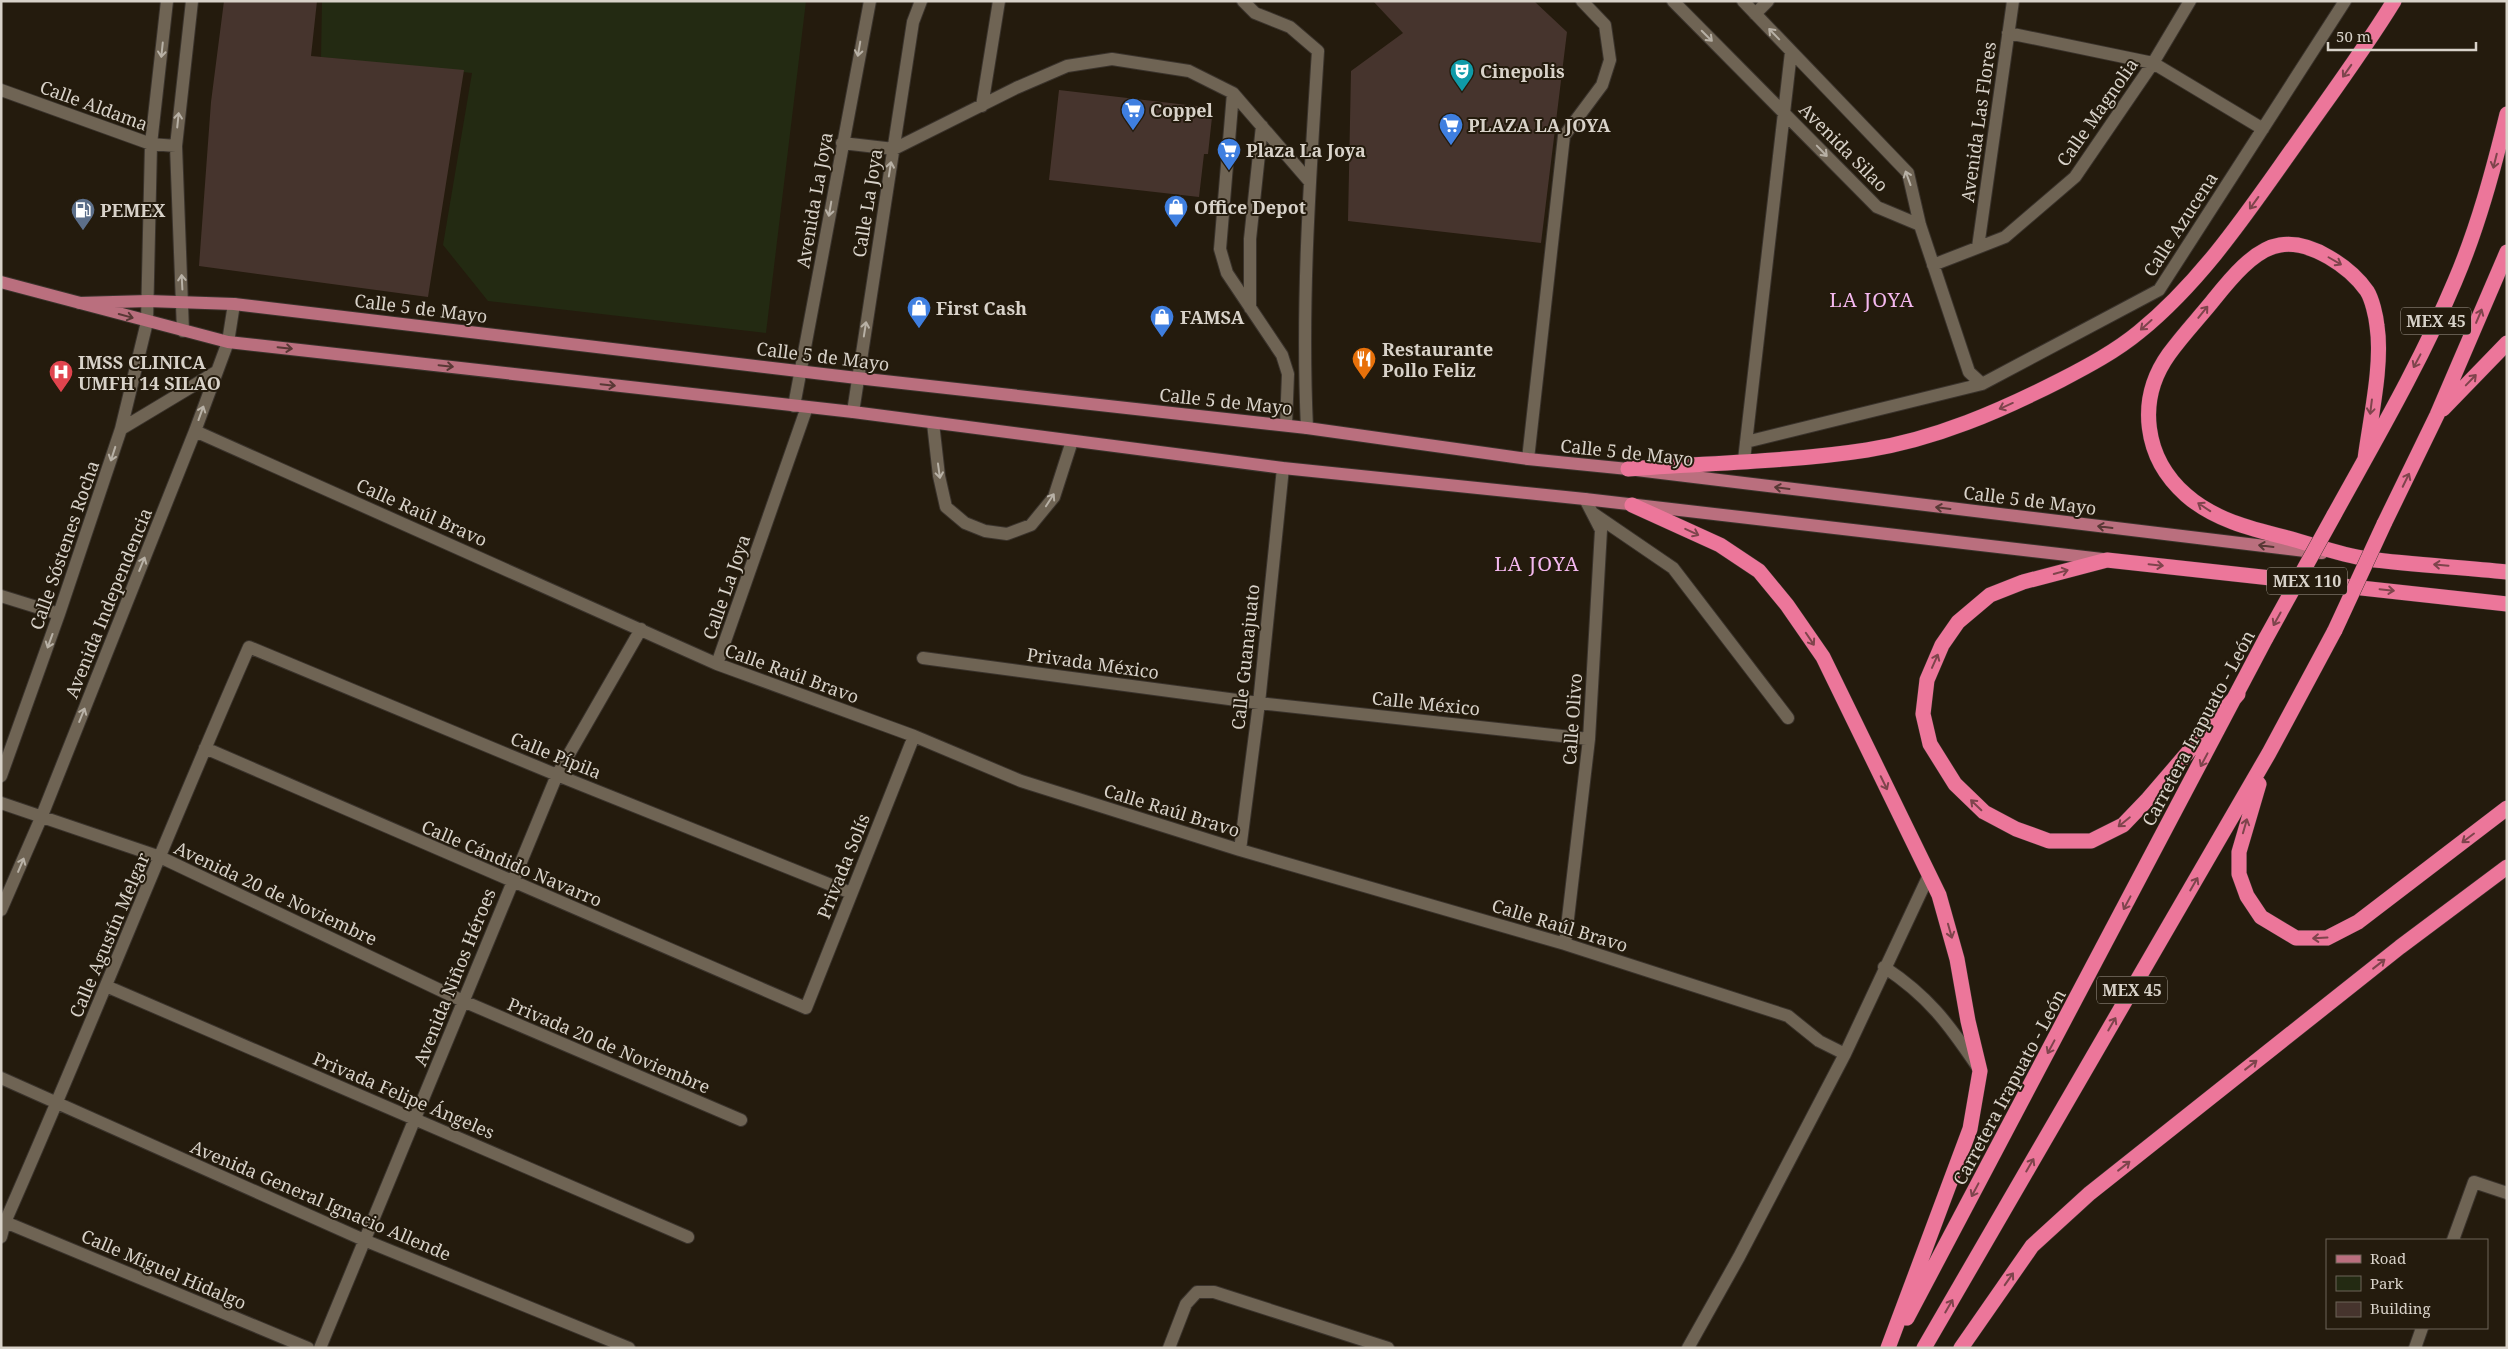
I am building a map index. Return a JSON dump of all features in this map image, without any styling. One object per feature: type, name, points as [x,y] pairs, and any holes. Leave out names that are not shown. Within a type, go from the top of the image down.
[{"type":"highway","points":[[1628,469],[1868,450],[1923,438],[1977,419],[2032,395],[2087,366],[2138,333],[2181,293],[2219,249],[2284,160],[2394,1]]},
{"type":"highway","name":"Carretera Irapuato - León","points":[[1890,1348],[2266,638],[2422,351],[2455,281],[2487,194],[2507,114]]},
{"type":"highway","points":[[2364,459],[2378,358],[2377,326],[2368,292],[2344,266],[2312,248],[2280,245],[2257,255],[2233,276],[2168,355],[2152,392],[2148,415],[2151,444],[2165,472],[2187,496],[2212,512],[2246,528],[2367,558]]},
{"type":"highway","name":"MEX 45","points":[[1924,1348],[2269,753],[2335,630],[2437,415],[2507,252]]},
{"type":"highway","points":[[2437,415],[2507,343]]},
{"type":"highway","points":[[1632,505],[1720,545],[1759,571],[1787,605],[1822,657],[1939,894],[1957,959],[1968,1021],[1980,1071],[1970,1129],[1890,1348]]},
{"type":"highway","name":"MEX 110","points":[[2367,558],[2507,572]]},
{"type":"highway","points":[[2107,560],[2023,582],[1990,595],[1958,622],[1942,645],[1927,680],[1923,714],[1930,744],[1955,784],[1984,812],[2016,829],[2049,841],[2091,841],[2123,824],[2148,799],[2238,694]]},
{"type":"highway","name":"MEX 110","points":[[2107,560],[2507,604]]},
{"type":"highway","points":[[2472,568],[2507,566]]},
{"type":"highway","points":[[2472,599],[2507,611]]},
{"type":"highway","points":[[2269,753],[2238,852],[2240,874],[2247,896],[2261,917],[2296,938],[2327,938],[2358,922],[2507,808]]},
{"type":"highway","points":[[1961,1348],[2032,1246],[2090,1192],[2400,947],[2507,866]]},
{"type":"main road","name":"Calle 5 de Mayo","points":[[1,282],[228,342],[853,412],[1283,468],[1585,499],[2107,560]]},
{"type":"main road","name":"Calle 5 de Mayo","points":[[79,303],[182,301],[234,304],[858,378],[1286,425],[1528,459],[1628,469],[2367,558]]},
{"type":"street","name":"Calle Sóstenes Rocha","points":[[1,776],[60,614],[121,428],[147,322],[151,144],[168,1]]},
{"type":"street","points":[[183,330],[176,146],[192,1]]},
{"type":"street","name":"Avenida La Joya","points":[[801,406],[800,371],[870,1]]},
{"type":"street","name":"Calle La Joya","points":[[853,412],[914,22],[921,1]]},
{"type":"street","points":[[982,106],[999,1]]},
{"type":"street","points":[[1243,1],[1255,13],[1290,27],[1318,51],[1310,182],[1304,356],[1307,428]]},
{"type":"street","points":[[1528,459],[1564,136],[1602,85],[1610,60],[1605,25],[1582,1]]},
{"type":"street","name":"Avenida Silao","points":[[1673,1],[1878,207],[1920,225]]},
{"type":"street","name":"Avenida Silao","points":[[1743,1],[1908,173],[1920,225]]},
{"type":"street","points":[[1755,14],[1768,1]]},
{"type":"street","name":"Avenida Las Flores","points":[[1978,247],[2013,1]]},
{"type":"street","points":[[2176,23],[2179,1]]},
{"type":"street","name":"Calle Magnolia","points":[[1933,265],[2005,237],[2075,177],[2154,63],[2190,1]]},
{"type":"street","name":"Calle Azucena","points":[[1746,442],[1982,384],[2159,290],[2345,1]]},
{"type":"street","points":[[2008,33],[2154,63],[2263,130]]},
{"type":"street","points":[[1744,460],[1791,52]]},
{"type":"street","points":[[842,143],[894,149],[1067,66],[1112,59],[1189,71],[1233,93],[1310,182]]},
{"type":"street","name":"Calle Aldama","points":[[1,90],[151,144],[176,146]]},
{"type":"street","points":[[1233,93],[1220,249],[1226,273],[1282,355],[1288,368],[1286,425]]},
{"type":"street","points":[[1250,308],[1250,239],[1262,126]]},
{"type":"street","points":[[1920,225],[1969,372],[1982,384]]},
{"type":"street","name":"Avenida Independencia","points":[[1,910],[41,818],[195,431],[228,342],[234,304]]},
{"type":"street","points":[[121,428],[216,372]]},
{"type":"street","name":"Calle La Joya","points":[[717,664],[801,406]]},
{"type":"street","points":[[934,423],[939,476],[946,507],[965,523],[985,531],[1007,534],[1031,525],[1054,497],[1072,441]]},
{"type":"street","name":"Calle Raúl Bravo","points":[[195,431],[717,664],[914,736],[1021,781],[1240,850],[1565,944],[1788,1016],[1819,1041],[1845,1054]]},
{"type":"street","name":"Calle Guanajuato","points":[[1240,850],[1259,703],[1283,468]]},
{"type":"street","name":"Calle Olivo","points":[[1565,944],[1589,738],[1602,530],[1585,499]]},
{"type":"street","points":[[1594,514],[1672,568],[1788,718]]},
{"type":"street","points":[[1,596],[60,614]]},
{"type":"street","name":"Avenida Niños Héroes","points":[[320,1348],[557,775],[641,629]]},
{"type":"street","name":"Calle Pípila","points":[[249,647],[557,775],[851,893]]},
{"type":"street","name":"Calle Agustín Melgar","points":[[1,1237],[249,647]]},
{"type":"street","name":"Privada México","points":[[923,658],[1259,703]]},
{"type":"street","name":"Calle México","points":[[1259,703],[1589,738]]},
{"type":"street","name":"Privada Solís","points":[[806,1008],[914,736]]},
{"type":"street","name":"Calle Cándido Navarro","points":[[205,748],[806,1008]]},
{"type":"street","points":[[1,803],[41,818]]},
{"type":"street","name":"Avenida 20 de Noviembre","points":[[41,818],[160,857],[464,1001]]},
{"type":"street","points":[[1688,1348],[1739,1257],[1845,1054],[1884,967],[1929,875]]},
{"type":"street","points":[[1884,967],[1912,986],[1945,1019],[1980,1071]]},
{"type":"street","name":"Privada Felipe Ángeles","points":[[106,986],[688,1236]]},
{"type":"street","name":"Privada 20 de Noviembre","points":[[464,1001],[741,1120]]},
{"type":"street","name":"Avenida General Ignacio Allende","points":[[1,1078],[364,1240],[629,1348]]},
{"type":"street","points":[[2454,1239],[2474,1182],[2507,1193]]},
{"type":"street","name":"Calle Miguel Hidalgo","points":[[6,1222],[308,1348]]},
{"type":"street","points":[[1169,1348],[1186,1304],[1197,1292],[1214,1292],[1388,1348]]},
{"type":"street","points":[[2415,1348],[2422,1329]]},
{"type":"green space","points":[[322,1],[806,1],[766,333],[488,301],[443,245],[472,73],[321,57]]},
{"type":"building","points":[[224,1],[317,1],[311,56],[464,70],[428,297],[199,266],[211,102]]},
{"type":"building","name":"PLAZA LA JOYA","points":[[1373,1],[1534,1],[1567,32],[1541,243],[1348,221],[1351,71],[1403,33]]},
{"type":"building","name":"Coppel","points":[[1059,90],[1213,108],[1208,154],[1204,154],[1199,197],[1049,180]]},
{"type":"place","name":"Cinepolis","points":[[1462,92]]},
{"type":"place","name":"Coppel","points":[[1133,131]]},
{"type":"place","name":"PLAZA LA JOYA","points":[[1451,146]]},
{"type":"place","name":"Plaza La Joya","points":[[1229,171]]},
{"type":"place","name":"Office Depot","points":[[1176,228]]},
{"type":"place","name":"PEMEX","points":[[83,231]]},
{"type":"place","name":"First Cash","points":[[919,329]]},
{"type":"place","name":"FAMSA","points":[[1162,338]]},
{"type":"place","name":"Restaurante Pollo Feliz","points":[[1364,380]]},
{"type":"place","name":"IMSS CLINICA UMFH 14 SILAO","points":[[61,393]]},
{"type":"district","name":"LA JOYA","points":[[1872,299]]},
{"type":"district","name":"LA JOYA","points":[[1537,563]]}]
